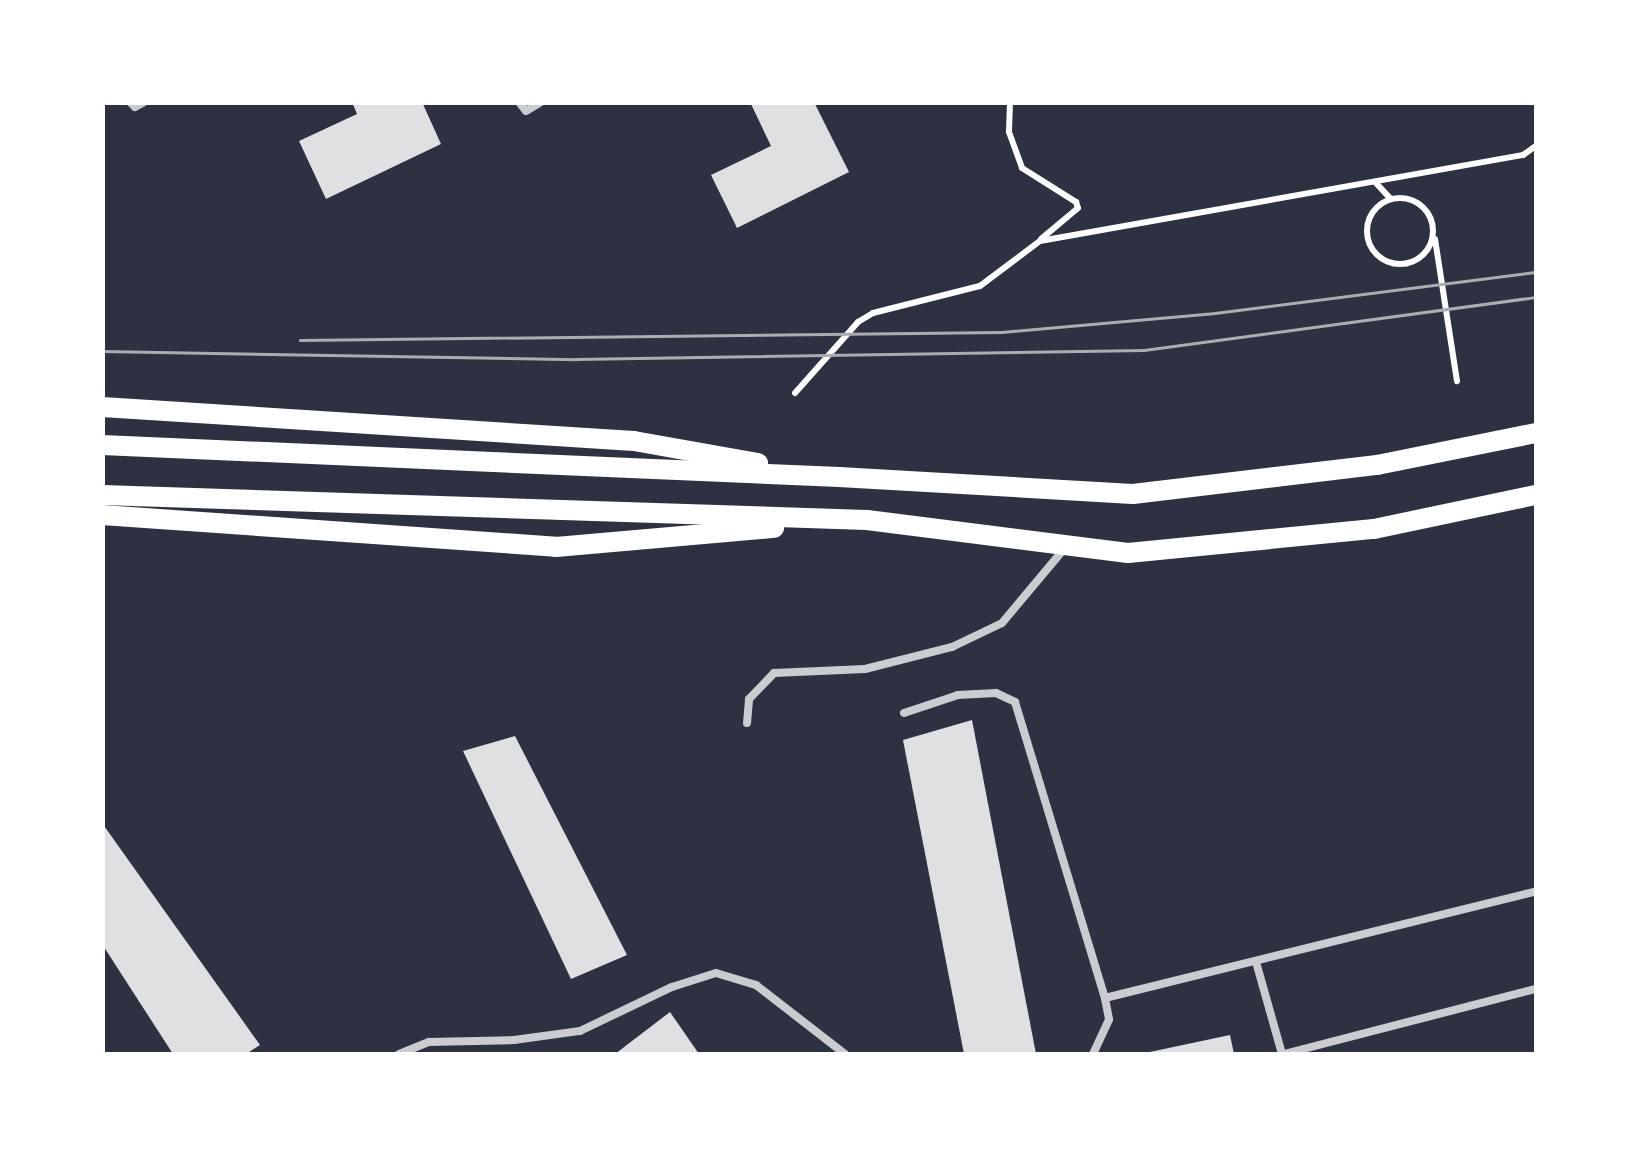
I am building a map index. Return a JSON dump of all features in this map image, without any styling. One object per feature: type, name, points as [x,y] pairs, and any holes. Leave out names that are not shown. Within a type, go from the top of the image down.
[{"type":"main road","points":[[102,406],[634,441],[839,477]]},
{"type":"main road","points":[[102,445],[839,477],[1133,494],[1378,465],[1536,433]]},
{"type":"main road","points":[[102,495],[866,520],[1128,553],[1374,529],[1536,495]]},
{"type":"main road","points":[[102,515],[556,547],[866,520]]},
{"type":"lane","points":[[130,102],[135,106],[144,102]]},
{"type":"lane","points":[[519,102],[526,111],[542,102]]},
{"type":"lane","points":[[747,723],[749,699],[774,672],[865,669],[952,647],[1002,623],[1067,545]]},
{"type":"lane","points":[[904,713],[958,695],[996,693],[1015,702],[1109,1019],[1093,1054]]},
{"type":"lane","points":[[1104,998],[1536,891]]},
{"type":"lane","points":[[1256,962],[1283,1054],[1536,989]]},
{"type":"lane","points":[[400,1054],[429,1042],[514,1040],[580,1031],[672,987],[716,972],[756,985],[845,1054]]},
{"type":"path","points":[[795,394],[858,322],[872,313],[980,286],[1078,208],[1076,202],[1022,168],[1011,143],[1010,102]]},
{"type":"path","points":[[1040,241],[1204,208],[1523,156],[1536,146]]},
{"type":"path","points":[[1375,182],[1390,198]]},
{"type":"path","points":[[1433,225],[1424,254],[1405,264],[1384,260],[1370,245],[1368,224],[1379,204],[1390,198],[1412,199],[1430,214],[1433,225],[1456,381]]},
{"type":"building","points":[[352,102],[422,102],[441,144],[326,199],[299,141],[357,114]]},
{"type":"building","points":[[750,102],[814,102],[849,172],[737,228],[711,175],[771,146]]},
{"type":"building","points":[[972,720],[1036,1054],[964,1054],[903,740]]},
{"type":"building","points":[[515,736],[627,955],[571,979],[463,751]]},
{"type":"building","points":[[102,823],[260,1045],[246,1054],[173,1054],[102,944]]},
{"type":"building","points":[[670,1012],[699,1054],[615,1054]]},
{"type":"building","points":[[1230,1035],[1234,1054],[1145,1054],[1145,1053]]},
{"type":"tram line","points":[[300,340],[1002,332],[1215,313],[1536,272]]},
{"type":"tram line","points":[[102,351],[576,359],[1144,350],[1536,297]]}]
